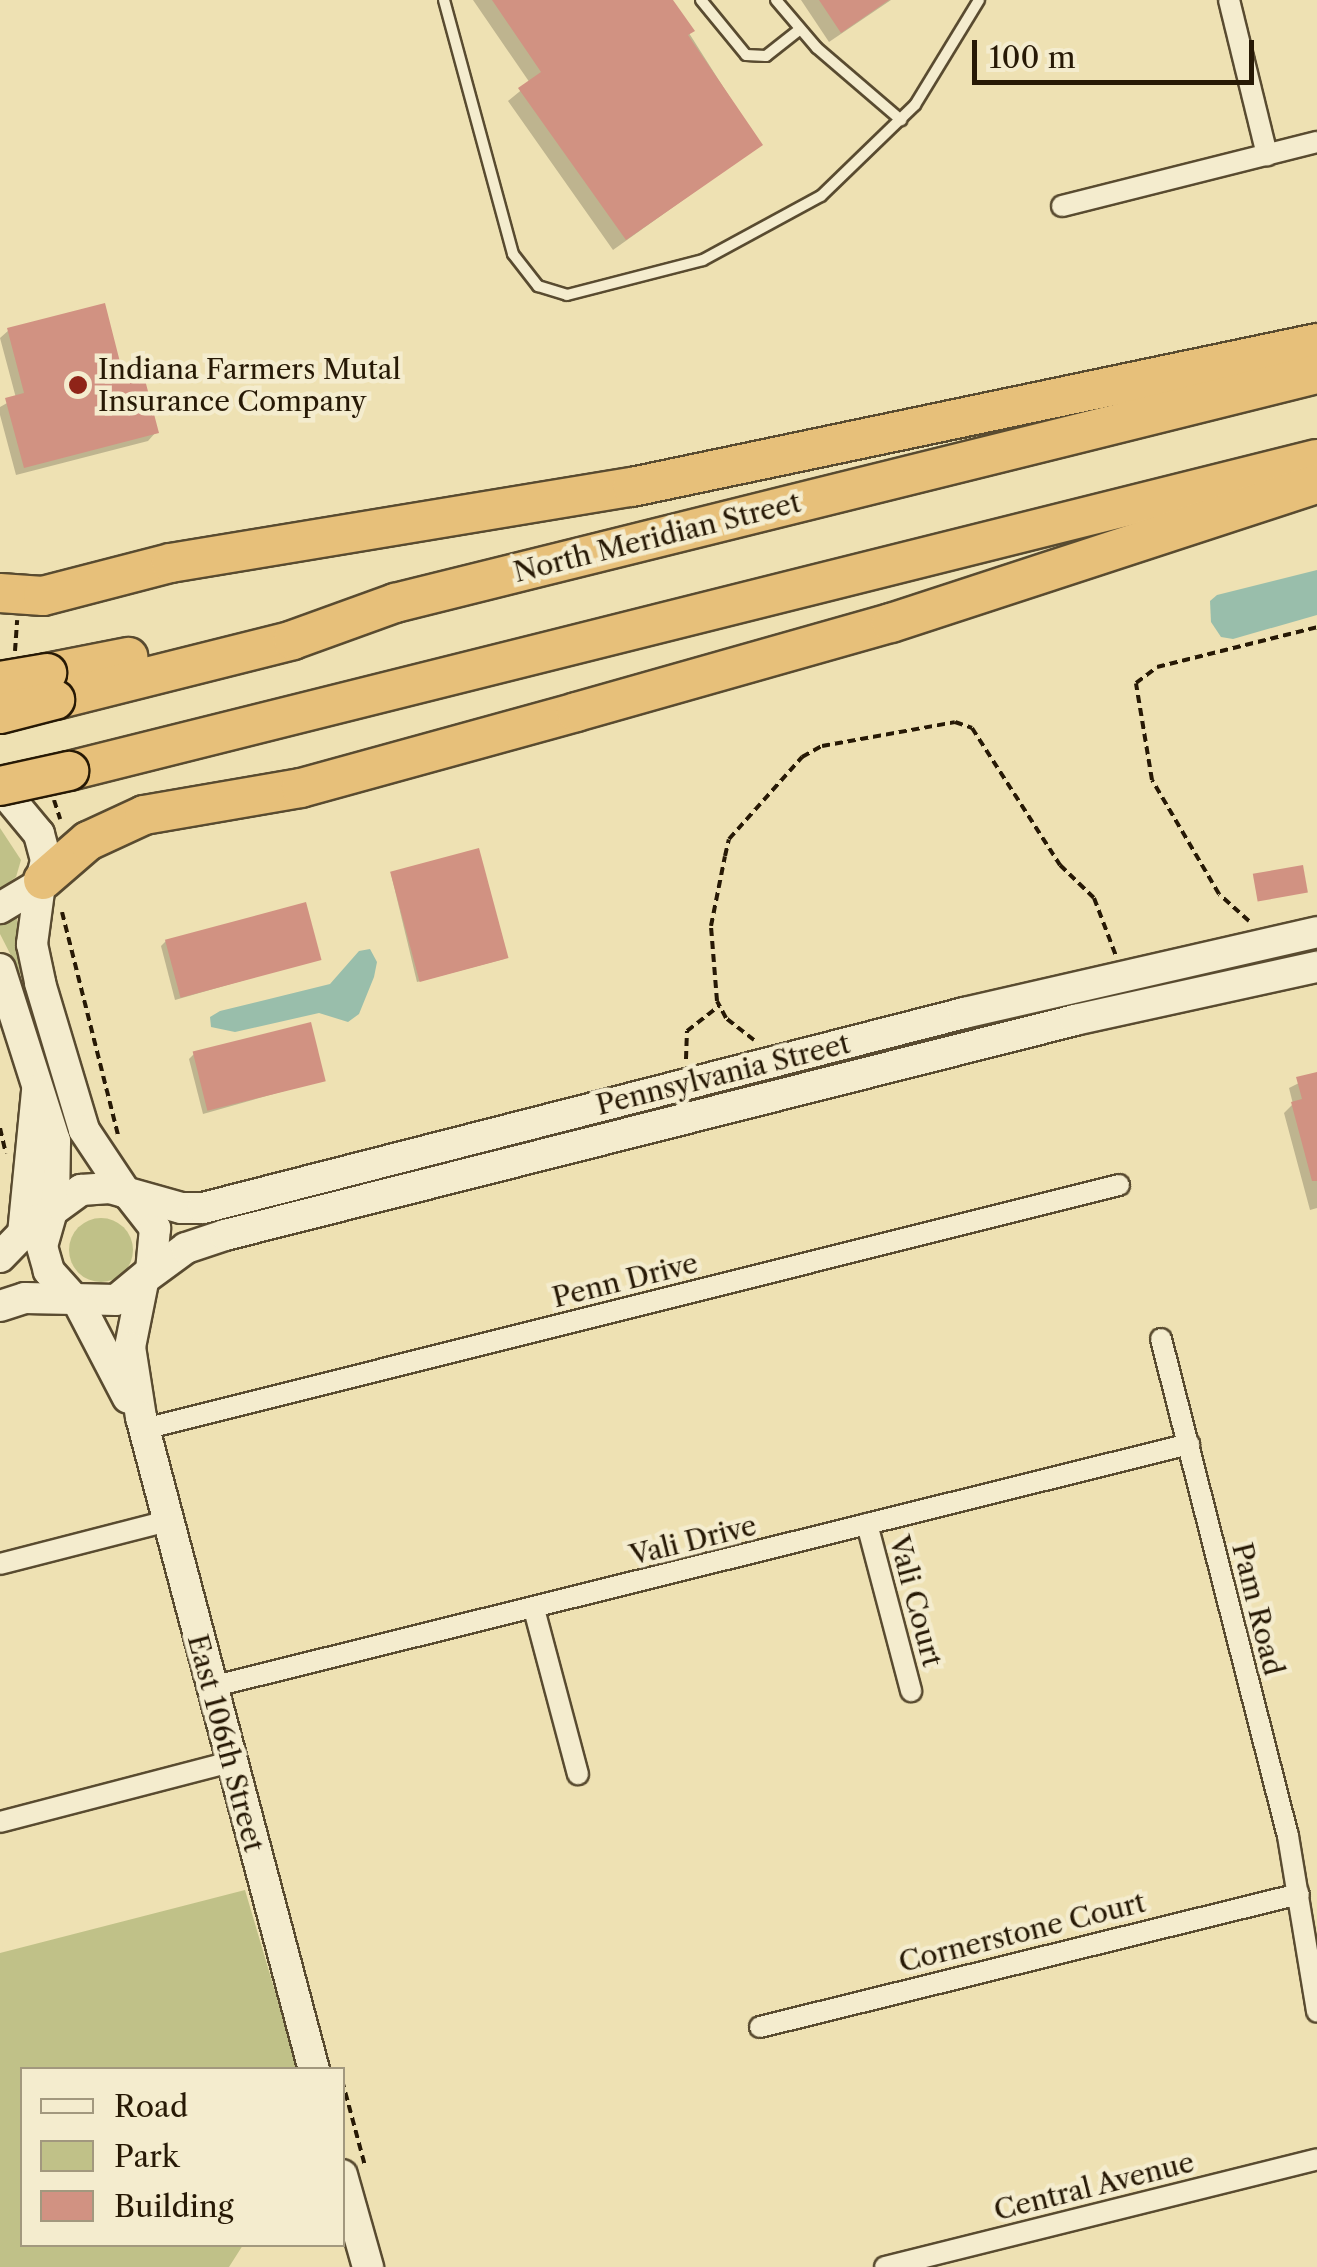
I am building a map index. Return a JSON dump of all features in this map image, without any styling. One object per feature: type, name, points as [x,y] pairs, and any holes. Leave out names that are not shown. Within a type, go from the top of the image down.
[{"type":"highway","points":[[0,592],[43,596],[171,564],[632,487],[1317,344]]},
{"type":"highway","name":"North Meridian Street","points":[[0,714],[51,687],[294,640],[395,603],[1317,374]]},
{"type":"highway","points":[[0,787],[1317,459]]},
{"type":"highway","points":[[49,889],[88,842],[144,815],[300,788],[576,712],[906,618],[1317,484]]},
{"type":"highway","points":[[0,681],[51,687]]},
{"type":"main road","points":[[0,787],[40,834],[49,889],[32,944],[45,1002],[84,1130],[155,1228],[157,1250],[146,1279],[116,1300],[25,1298],[0,1306]]},
{"type":"main road","points":[[0,908],[49,889]]},
{"type":"main road","name":"Pennsylvania Street","points":[[128,1194],[180,1208],[214,1206],[964,1013],[1317,932]]},
{"type":"main road","name":"Pennsylvania Street","points":[[146,1279],[186,1248],[225,1235],[1075,1020],[1317,967]]},
{"type":"main road","points":[[0,969],[54,1141],[53,1210],[43,1233],[44,1259],[76,1300]]},
{"type":"main road","points":[[22,1234],[37,1090]]},
{"type":"main road","points":[[0,1257],[53,1210],[90,1188],[128,1194]]},
{"type":"main road","name":"East 106th Street","points":[[146,1279],[130,1348],[143,1423],[313,2067]]},
{"type":"main road","name":"East 106th Street","points":[[76,1300],[143,1423]]},
{"type":"main road","points":[[345,2186],[368,2267]]},
{"type":"street","points":[[1229,0],[1267,155]]},
{"type":"street","points":[[1062,206],[1317,142]]},
{"type":"street","name":"Penn Drive","points":[[143,1423],[1118,1185]]},
{"type":"street","name":"Pam Road","points":[[1162,1339],[1300,1894],[1317,2012]]},
{"type":"street","name":"Vali Drive","points":[[211,1687],[1188,1444]]},
{"type":"street","points":[[0,1564],[168,1522]]},
{"type":"street","name":"Vali Court","points":[[868,1524],[911,1691]]},
{"type":"street","points":[[534,1609],[578,1774]]},
{"type":"street","points":[[0,1822],[231,1762]]},
{"type":"street","name":"Cornerstone Court","points":[[760,2027],[1300,1894]]},
{"type":"street","name":"Central Avenue","points":[[885,2267],[1317,2160]]},
{"type":"lane","points":[[444,0],[507,239],[529,278],[557,294],[680,268],[756,236],[851,172],[938,74],[979,0]]},
{"type":"lane","points":[[701,0],[746,55],[766,56],[799,30]]},
{"type":"lane","points":[[776,0],[799,30],[901,120]]},
{"type":"path","points":[[1250,925],[1244,911],[1220,894],[1152,780],[1134,694],[1149,670],[1317,626]]},
{"type":"path","points":[[757,1045],[719,1006],[710,926],[730,838],[812,751],[954,722],[972,728],[1060,865],[1094,898],[1116,956]]},
{"type":"path","points":[[49,889],[63,927],[119,1141]]},
{"type":"path","points":[[686,1063],[687,1031],[719,1006]]},
{"type":"green space","points":[[0,828],[21,860],[16,877],[0,889]]},
{"type":"green space","points":[[17,913],[17,948],[76,1145],[70,1148],[24,981],[0,934],[0,917]]},
{"type":"green space","points":[[101,1218],[123,1228],[133,1250],[123,1272],[101,1282],[79,1272],[69,1250],[79,1228]]},
{"type":"green space","points":[[245,1890],[297,2067],[20,2067],[20,2247],[242,2247],[229,2267],[0,2267],[0,1953]]},
{"type":"shaded area","points":[[1317,570],[1317,615],[1233,639],[1221,637],[1211,622],[1210,601],[1217,595]]},
{"type":"shaded area","points":[[370,949],[377,962],[374,977],[359,1014],[348,1022],[319,1013],[235,1032],[211,1027],[210,1017],[220,1011],[330,984],[359,951]]},
{"type":"building","points":[[492,0],[673,0],[695,31],[688,35],[763,145],[626,240],[518,88],[541,72]]},
{"type":"building","points":[[819,0],[889,0],[841,33]]},
{"type":"building","points":[[105,303],[121,366],[140,361],[159,433],[24,468],[5,398],[24,393],[7,328]]},
{"type":"building","points":[[479,848],[509,958],[420,982],[390,872]]},
{"type":"building","points":[[1303,865],[1308,893],[1258,901],[1253,874]]},
{"type":"building","points":[[306,902],[322,960],[181,998],[165,940]]},
{"type":"building","points":[[311,1022],[326,1081],[207,1111],[193,1052]]},
{"type":"building","points":[[1317,1072],[1317,1181],[1312,1181],[1291,1102],[1302,1099],[1296,1077]]},
{"type":"place","name":"Indiana Farmers Mutal Insurance Company","points":[[78,385]]}]
